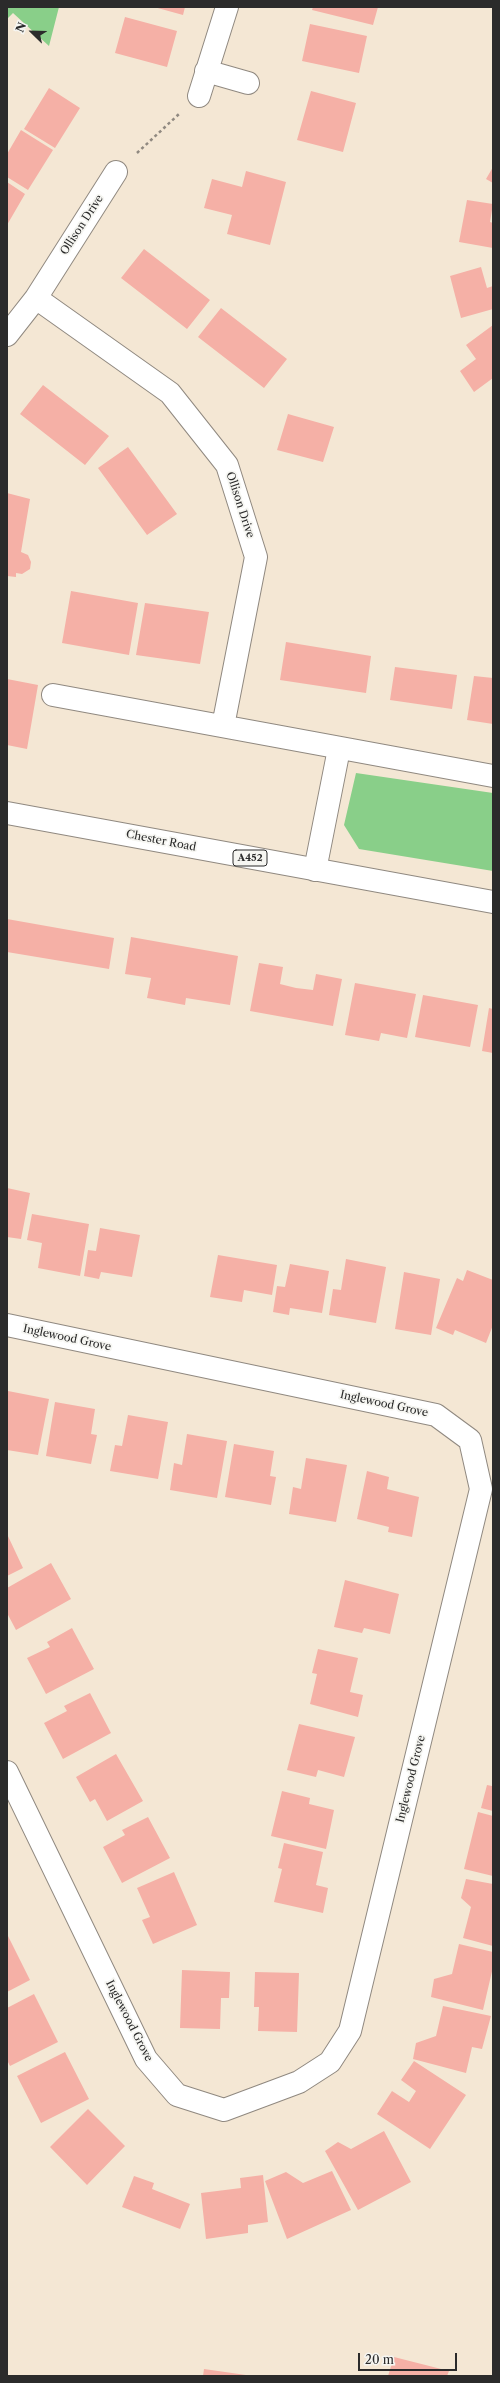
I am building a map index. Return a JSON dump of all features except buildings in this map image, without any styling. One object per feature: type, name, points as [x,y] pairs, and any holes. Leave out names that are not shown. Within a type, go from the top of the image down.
[{"type":"main road","points":[[199,96],[227,7]]},
{"type":"main road","points":[[206,71],[248,83]]},
{"type":"main road","name":"Ollison Drive","points":[[7,335],[36,298],[116,172]]},
{"type":"main road","name":"Ollison Drive","points":[[36,298],[170,393],[227,465],[256,557],[223,726]]},
{"type":"main road","points":[[53,695],[339,749],[493,776]]},
{"type":"main road","points":[[315,870],[339,749]]},
{"type":"main road","name":"Chester Road","points":[[7,813],[493,902]]},
{"type":"main road","name":"Inglewood Grove","points":[[7,1325],[436,1415],[470,1440],[481,1489],[350,2031],[330,2062],[299,2082],[224,2110],[176,2095],[146,2059],[7,1772]]},
{"type":"path","points":[[116,172],[199,96]]},
{"type":"green space","points":[[7,7],[59,7],[49,46],[13,13],[7,19]]},
{"type":"green space","points":[[356,773],[493,793],[493,871],[359,849],[344,825]]}]
